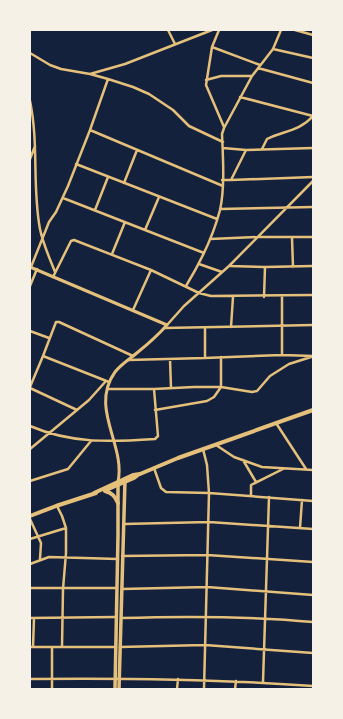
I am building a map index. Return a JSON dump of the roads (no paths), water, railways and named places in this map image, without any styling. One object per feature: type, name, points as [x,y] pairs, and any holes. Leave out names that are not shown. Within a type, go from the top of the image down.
[{"type":"highway","points":[[94,493],[105,490],[178,458],[313,410]]},
{"type":"highway","points":[[30,516],[118,484]]},
{"type":"highway","points":[[105,490],[114,496],[118,504]]},
{"type":"main road","points":[[119,589],[125,481]]},
{"type":"main road","points":[[115,689],[117,678],[119,618],[118,484]]},
{"type":"main road","points":[[117,678],[119,689]]},
{"type":"street","points":[[168,30],[175,44]]},
{"type":"street","points":[[90,74],[125,64],[212,30]]},
{"type":"street","points":[[219,30],[212,47],[206,80],[207,89],[224,128]]},
{"type":"street","points":[[186,286],[204,253],[220,209],[223,186],[224,128],[252,76],[272,49],[281,30]]},
{"type":"street","points":[[296,30],[313,34]]},
{"type":"street","points":[[212,47],[259,66],[313,83]]},
{"type":"street","points":[[272,49],[313,58]]},
{"type":"street","points":[[30,53],[50,65],[61,69],[108,79],[149,94],[173,110],[189,126],[223,142]]},
{"type":"street","points":[[206,80],[222,76],[252,76]]},
{"type":"street","points":[[108,79],[90,130],[63,198],[49,222],[30,267],[133,310],[166,327],[205,328],[313,325]]},
{"type":"street","points":[[240,97],[313,116],[308,122],[297,129],[267,139],[262,149]]},
{"type":"street","points":[[30,101],[36,145],[36,192],[40,228],[56,272]]},
{"type":"street","points":[[90,130],[223,186]]},
{"type":"street","points":[[30,159],[36,145]]},
{"type":"street","points":[[223,148],[246,150],[313,148]]},
{"type":"street","points":[[124,183],[138,150]]},
{"type":"street","points":[[231,180],[246,150]]},
{"type":"street","points":[[76,164],[217,219]]},
{"type":"street","points":[[94,210],[108,177]]},
{"type":"street","points":[[222,180],[313,177]]},
{"type":"street","points":[[30,449],[89,400],[116,371],[166,327],[199,293],[229,266],[313,181]]},
{"type":"street","points":[[145,230],[159,197]]},
{"type":"street","points":[[63,198],[204,253]]},
{"type":"street","points":[[220,209],[313,207]]},
{"type":"street","points":[[112,254],[125,222]]},
{"type":"street","points":[[209,239],[313,237]]},
{"type":"street","points":[[292,238],[293,267]]},
{"type":"street","points":[[53,277],[72,240],[112,254],[151,270],[199,293],[211,296],[313,296]]},
{"type":"street","points":[[199,264],[222,272]]},
{"type":"street","points":[[229,266],[313,266]]},
{"type":"street","points":[[264,296],[265,267]]},
{"type":"street","points":[[30,286],[37,269]]},
{"type":"street","points":[[133,310],[151,270]]},
{"type":"street","points":[[282,296],[282,355]]},
{"type":"street","points":[[231,327],[233,297]]},
{"type":"street","points":[[77,410],[30,387],[49,338],[57,322],[133,356]]},
{"type":"street","points":[[205,328],[205,358]]},
{"type":"street","points":[[30,331],[49,338]]},
{"type":"street","points":[[128,360],[282,355],[313,356]]},
{"type":"street","points":[[43,356],[108,381]]},
{"type":"street","points":[[107,389],[221,388],[257,392],[270,376],[289,364],[313,356]]},
{"type":"street","points":[[155,410],[207,401],[214,397],[221,388],[221,357]]},
{"type":"street","points":[[170,359],[171,388]]},
{"type":"street","points":[[108,381],[105,400],[106,414],[114,442],[120,472],[125,481]]},
{"type":"street","points":[[30,426],[48,434],[91,441],[114,442],[156,438],[158,436],[154,389]]},
{"type":"street","points":[[276,423],[306,469]]},
{"type":"street","points":[[30,481],[68,469],[91,441]]},
{"type":"street","points":[[216,445],[242,460],[262,467],[313,470]]},
{"type":"street","points":[[203,449],[208,471],[209,493],[204,689]]},
{"type":"street","points":[[242,460],[256,482]]},
{"type":"street","points":[[154,468],[160,488],[163,492],[251,495],[313,501]]},
{"type":"street","points":[[251,495],[250,485],[284,469]]},
{"type":"street","points":[[118,484],[120,472]]},
{"type":"street","points":[[263,682],[269,497]]},
{"type":"street","points":[[300,528],[302,500]]},
{"type":"street","points":[[56,506],[62,516],[66,528],[62,646]]},
{"type":"street","points":[[30,520],[42,545],[40,559]]},
{"type":"street","points":[[123,524],[209,522],[313,529]]},
{"type":"street","points":[[30,539],[66,528]]},
{"type":"street","points":[[122,556],[207,555],[313,562]]},
{"type":"street","points":[[30,564],[40,559],[49,557],[118,559]]},
{"type":"street","points":[[30,588],[119,589],[207,587],[313,595]]},
{"type":"street","points":[[313,622],[264,618],[206,616],[32,618],[32,647],[205,645],[313,653]]},
{"type":"street","points":[[52,647],[52,689]]},
{"type":"street","points":[[30,679],[178,679],[263,682],[304,687],[313,686]]},
{"type":"street","points":[[177,689],[178,679]]},
{"type":"street","points":[[235,689],[236,681]]}]
